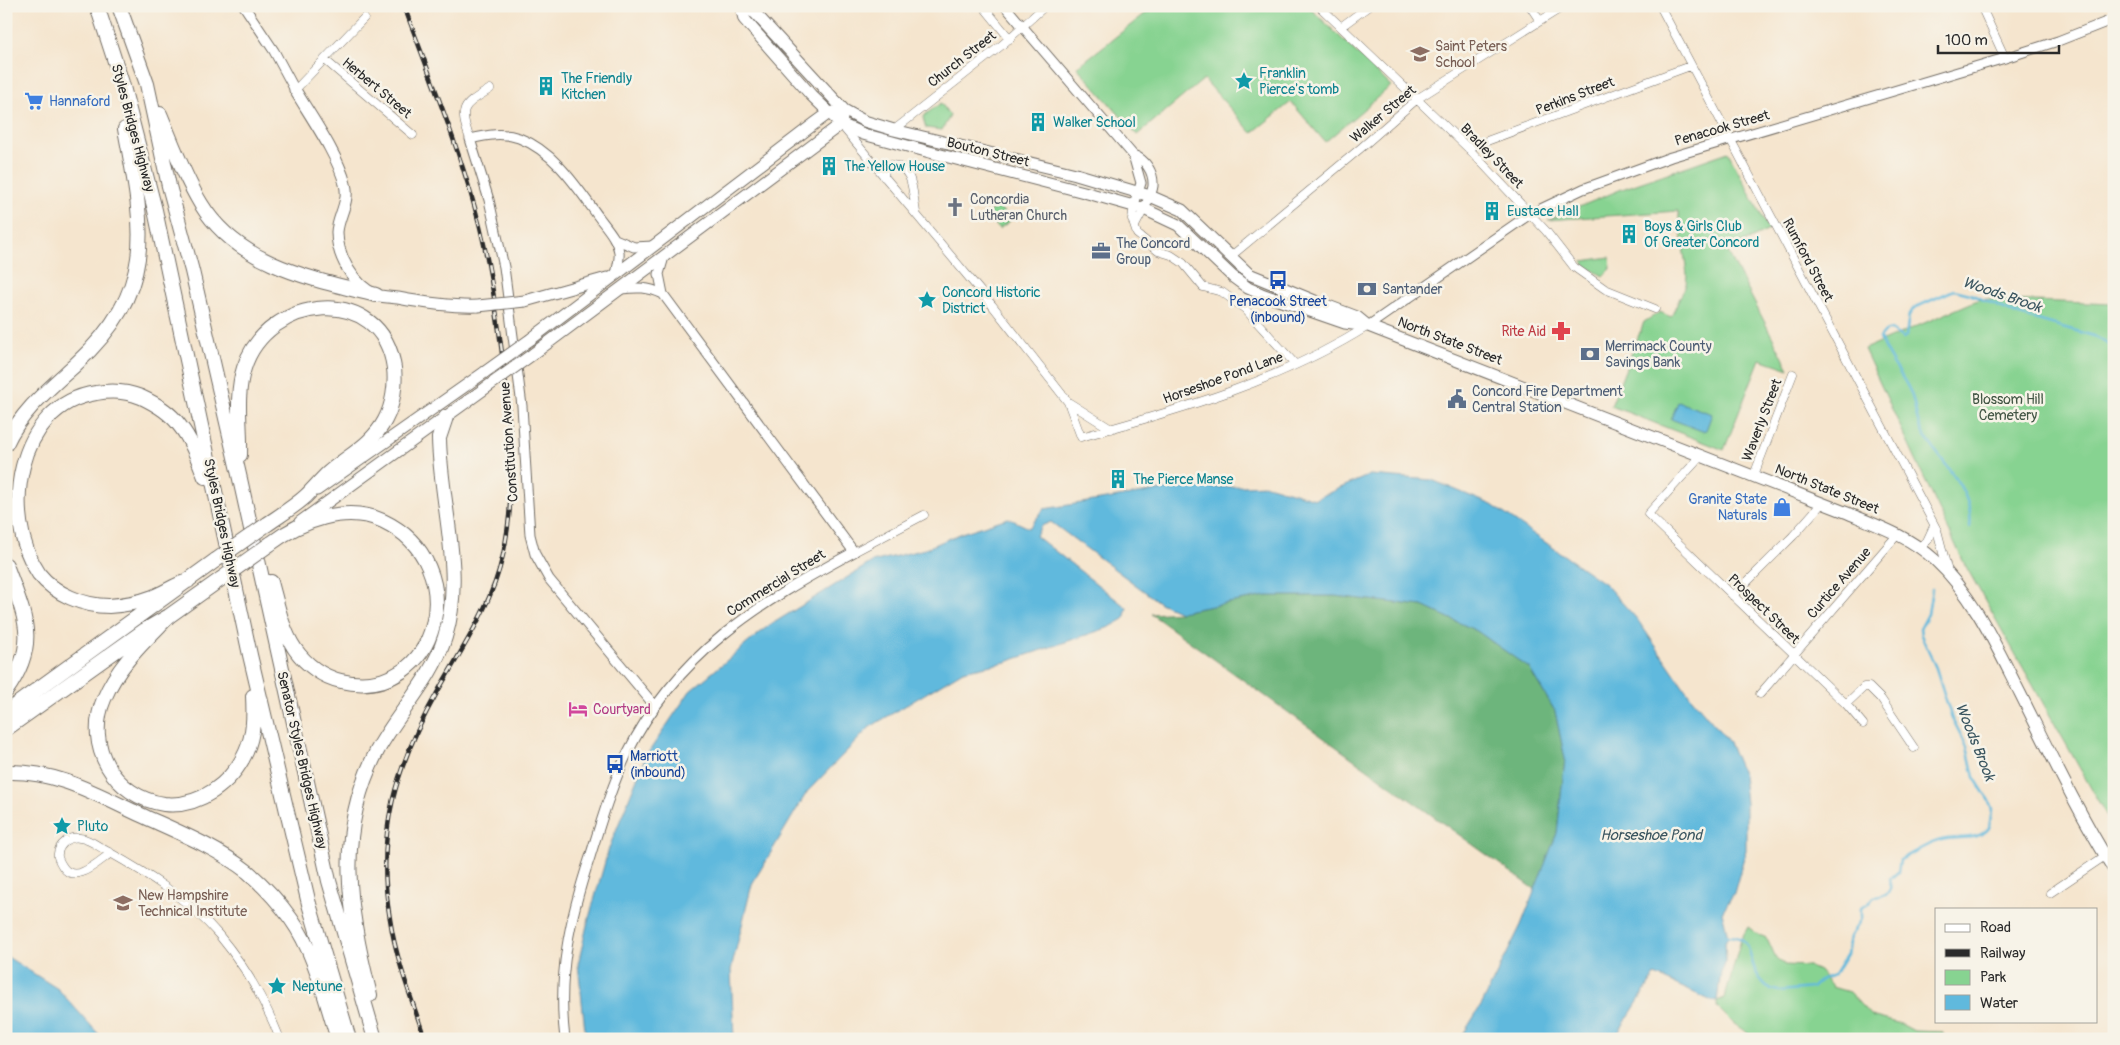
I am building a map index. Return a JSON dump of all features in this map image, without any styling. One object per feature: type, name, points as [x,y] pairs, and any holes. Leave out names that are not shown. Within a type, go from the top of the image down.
[{"type":"highway","name":"Styles Bridges Highway","points":[[97,6],[122,83],[155,210],[250,655],[308,904],[349,1039]]},
{"type":"highway","name":"Styles Bridges Highway","points":[[120,6],[147,84],[169,186],[192,271],[240,478]]},
{"type":"highway","points":[[6,444],[26,412],[89,352],[112,326],[131,288],[138,259],[140,229],[136,190],[124,124],[122,83]]},
{"type":"highway","points":[[147,84],[188,181],[213,221],[234,241],[274,266],[328,283],[376,295]]},
{"type":"highway","points":[[6,712],[305,496],[328,474],[372,438],[384,421],[393,398],[394,370],[386,342],[369,322],[353,312],[326,307],[300,312],[276,324],[264,334],[254,348],[244,369],[240,389],[240,478]]},
{"type":"highway","points":[[188,582],[174,585],[145,600],[107,606],[75,600],[58,592],[43,580],[31,565],[22,549],[17,531],[14,493],[22,457],[42,424],[55,411],[70,401],[88,394],[106,391],[134,394],[167,412],[180,425],[190,441],[219,512]]},
{"type":"highway","points":[[382,1039],[354,924],[349,887],[349,849],[357,803],[377,751],[429,672],[447,631],[452,590],[439,438],[446,417]]},
{"type":"highway","name":"Senator Styles Bridges Highway","points":[[240,478],[249,526],[329,881],[375,1039]]},
{"type":"highway","points":[[6,729],[145,630],[169,616],[221,579],[275,540],[325,516],[347,514],[366,516],[383,521],[408,537],[420,550],[431,570],[437,599],[436,616],[431,633],[416,658],[392,676],[369,683],[334,679],[313,668],[296,650],[288,634],[277,605],[266,562],[249,526]]},
{"type":"highway","points":[[6,565],[24,613],[27,633],[24,657],[20,668],[6,691]]},
{"type":"highway","points":[[169,616],[133,653],[116,675],[98,718],[97,736],[105,763],[122,785],[138,796],[164,804],[192,801],[209,794],[224,783],[237,768],[246,752],[252,733],[254,714],[250,655]]},
{"type":"highway","points":[[6,772],[35,772],[80,787],[200,842],[248,872],[275,898],[292,921],[310,954],[338,1039]]},
{"type":"main road","name":"Bouton Street","points":[[742,7],[755,13],[844,110],[866,122],[1076,174],[1144,194]]},
{"type":"main road","name":"Bouton Street","points":[[742,7],[744,19],[841,124],[863,134],[927,152],[1139,207]]},
{"type":"main road","points":[[295,90],[339,166],[346,184],[347,194],[337,231],[338,244],[347,267],[357,280],[376,295],[433,304],[478,306],[525,301],[616,275]]},
{"type":"main road","points":[[275,540],[533,354],[841,124],[844,110],[829,113],[531,339],[336,478],[305,496]]},
{"type":"main road","name":"North State Street","points":[[1144,194],[1182,210],[1249,274],[1315,302],[1357,317],[1368,326]]},
{"type":"main road","name":"North State Street","points":[[1139,207],[1178,225],[1218,264],[1248,288],[1264,295],[1346,323],[1368,326],[1754,475],[1898,534],[1920,548],[1949,574],[1980,617],[2114,870]]},
{"type":"street","points":[[244,6],[274,51],[295,90],[364,18]]},
{"type":"street","points":[[983,6],[1010,39]]},
{"type":"street","points":[[1005,6],[1133,155],[1142,158],[1147,164],[1153,186],[1144,194],[1139,207],[1135,226],[1138,234],[1158,251],[1171,255],[1183,263],[1203,287],[1222,292],[1245,309],[1295,364]]},
{"type":"street","name":"Church Street","points":[[894,130],[1010,39],[1045,6]]},
{"type":"street","name":"Bradley Street","points":[[1319,6],[1468,148],[1546,231],[1580,273],[1605,289],[1655,309]]},
{"type":"street","points":[[1342,26],[1369,6]]},
{"type":"street","points":[[1530,6],[1540,21]]},
{"type":"street","name":"Walker Street","points":[[1230,257],[1417,99],[1564,6]]},
{"type":"street","name":"Rumford Street","points":[[1660,6],[1729,141],[1934,526],[1949,574]]},
{"type":"street","points":[[1981,6],[2005,58]]},
{"type":"street","name":"Penacook Street","points":[[1368,326],[1530,214],[1583,189],[1622,174],[2005,58],[2058,41],[2114,19]]},
{"type":"street","name":"Herbert Street","points":[[325,60],[413,135]]},
{"type":"street","name":"Perkins Street","points":[[1468,148],[1690,66]]},
{"type":"street","points":[[490,89],[475,98],[464,110],[464,124],[470,139],[488,135],[507,135],[523,140],[538,148],[574,184],[615,239],[619,252],[616,275]]},
{"type":"street","points":[[841,124],[992,305],[1068,402],[1111,429]]},
{"type":"street","name":"Constitution Avenue","points":[[470,139],[489,200],[504,267],[522,406],[527,514],[532,545],[549,579],[655,706]]},
{"type":"street","points":[[884,177],[885,169],[890,165],[899,165],[906,169],[910,179],[916,214]]},
{"type":"street","points":[[615,239],[634,247],[654,246]]},
{"type":"street","points":[[664,257],[659,274],[663,294],[854,552],[924,514]]},
{"type":"street","points":[[621,289],[651,288],[663,294]]},
{"type":"street","name":"Horseshoe Pond Lane","points":[[1068,402],[1081,437],[1229,392],[1344,341],[1368,326]]},
{"type":"street","name":"Waverly Street","points":[[1754,475],[1793,374]]},
{"type":"street","name":"Prospect Street","points":[[1702,455],[1648,514],[1846,704],[1863,724]]},
{"type":"street","points":[[1733,596],[1822,504]]},
{"type":"street","points":[[1920,548],[1927,541],[1934,526]]},
{"type":"street","name":"Curtice Avenue","points":[[1760,694],[1898,534]]},
{"type":"street","name":"Commercial Street","points":[[565,1039],[562,1001],[563,975],[573,914],[612,789],[627,754],[655,706],[676,678],[703,651],[728,630],[780,593],[854,552]]},
{"type":"street","points":[[1846,704],[1864,687],[1869,687],[1881,699],[1914,748]]},
{"type":"street","points":[[111,853],[80,873],[73,874],[66,872],[58,859],[58,851],[62,844],[69,839],[78,837],[85,839],[111,853],[160,883],[192,908],[219,935],[245,970],[260,993],[280,1039]]},
{"type":"street","points":[[2050,892],[2105,856]]},
{"type":"green space","points":[[1155,6],[1308,6],[1391,86],[1325,142],[1291,102],[1252,133],[1204,79],[1137,135],[1077,67]]},
{"type":"green space","points":[[941,103],[950,116],[942,130],[926,128],[923,118]]},
{"type":"green space","points":[[1728,152],[1769,230],[1727,250],[1789,369],[1760,359],[1724,450],[1611,406],[1644,322],[1660,312],[1671,317],[1686,285],[1687,274],[1678,211],[1548,220],[1622,189]]},
{"type":"green space","points":[[998,205],[1010,221],[999,229],[987,214]]},
{"type":"green space","points":[[1610,257],[1611,269],[1603,276],[1584,265],[1583,261]]},
{"type":"green space","name":"Blossom Hill Cemetery","points":[[1980,299],[2114,304],[2114,829],[1964,563],[1864,349]]},
{"type":"green space","points":[[1266,596],[1335,596],[1423,606],[1477,631],[1529,668],[1555,711],[1565,759],[1557,833],[1536,890],[1151,614],[1180,612]]},
{"type":"green space","points":[[1748,927],[1767,938],[1776,958],[1785,965],[1808,966],[1819,971],[1832,987],[1849,992],[1871,1016],[1901,1024],[1914,1031],[1942,1032],[1946,1039],[1756,1039],[1733,1023],[1717,1007],[1717,1001],[1725,998],[1741,939]]},
{"type":"water","points":[[1678,402],[1712,414],[1706,430],[1702,431],[1671,419]]},
{"type":"water","name":"Horseshoe Pond","points":[[1370,475],[1432,480],[1492,505],[1605,584],[1637,619],[1690,696],[1729,742],[1743,775],[1746,803],[1746,850],[1734,893],[1722,912],[1728,936],[1725,942],[1726,961],[1721,972],[1717,1001],[1712,1001],[1655,975],[1614,1039],[1460,1039],[1482,1004],[1521,925],[1557,833],[1565,759],[1555,711],[1529,668],[1477,631],[1423,606],[1335,596],[1266,596],[1180,612],[1160,603],[1051,522],[1041,526],[1036,536],[1127,608],[1124,619],[1110,627],[1006,662],[963,671],[870,727],[807,792],[752,884],[731,970],[734,1039],[586,1039],[578,964],[609,848],[646,756],[690,691],[767,627],[872,562],[925,549],[962,533],[1008,518],[1029,528],[1044,509],[1168,489],[1267,485],[1315,499]]},
{"type":"water","points":[[6,956],[58,989],[103,1039],[6,1039]]},
{"type":"waterway","name":"Woods Brook","points":[[1970,527],[1970,513],[1961,488],[1922,431],[1910,391],[1886,352],[1880,338],[1887,330],[1891,330],[1903,338],[1906,336],[1909,315],[1914,308],[1954,290],[1970,294],[2016,314],[2094,336],[2114,348]]},
{"type":"waterway","name":"Woods Brook","points":[[1728,936],[1741,939],[1745,943],[1756,973],[1761,981],[1770,989],[1779,991],[1812,988],[1822,979],[1834,975],[1847,954],[1850,937],[1861,919],[1861,908],[1867,905],[1874,897],[1885,895],[1889,891],[1890,879],[1898,872],[1900,860],[1935,842],[1975,836],[1989,828],[1992,809],[1974,777],[1967,747],[1951,716],[1936,668],[1921,635],[1920,629],[1928,614],[1932,589]]},
{"type":"railway","points":[[404,6],[455,143],[480,227],[499,327],[511,450],[511,492],[507,534],[498,573],[476,625],[438,691],[411,746],[400,773],[388,829],[385,858],[390,919],[396,950],[425,1039]]},
{"type":"place","name":"Saint Peters School","points":[[1420,54]]},
{"type":"place","name":"Franklin Pierce's tomb","points":[[1244,81]]},
{"type":"place","name":"The Friendly Kitchen","points":[[546,86]]},
{"type":"place","name":"Hannaford","points":[[34,101]]},
{"type":"place","name":"Walker School","points":[[1038,122]]},
{"type":"place","name":"The Yellow House","points":[[829,166]]},
{"type":"place","name":"Concordia Lutheran Church","points":[[955,207]]},
{"type":"place","name":"Eustace Hall","points":[[1492,211]]},
{"type":"place","name":"Boys & Girls Club Of Greater Concord","points":[[1629,234]]},
{"type":"place","name":"The Concord Group","points":[[1101,251]]},
{"type":"place","name":"Penacook Street (inbound)","points":[[1278,280]]},
{"type":"place","name":"Santander","points":[[1367,289]]},
{"type":"place","name":"Concord Historic District","points":[[927,300]]},
{"type":"place","name":"Rite Aid","points":[[1561,331]]},
{"type":"place","name":"Merrimack County Savings Bank","points":[[1590,354]]},
{"type":"place","name":"Concord Fire Department Central Station","points":[[1457,399]]},
{"type":"place","name":"The Pierce Manse","points":[[1118,479]]},
{"type":"place","name":"Granite State Naturals","points":[[1782,507]]},
{"type":"place","name":"Courtyard","points":[[578,709]]},
{"type":"place","name":"Marriott (inbound)","points":[[615,764]]},
{"type":"place","name":"Pluto","points":[[62,826]]},
{"type":"place","name":"New Hampshire Technical Institute","points":[[123,903]]},
{"type":"place","name":"Neptune","points":[[277,986]]}]
